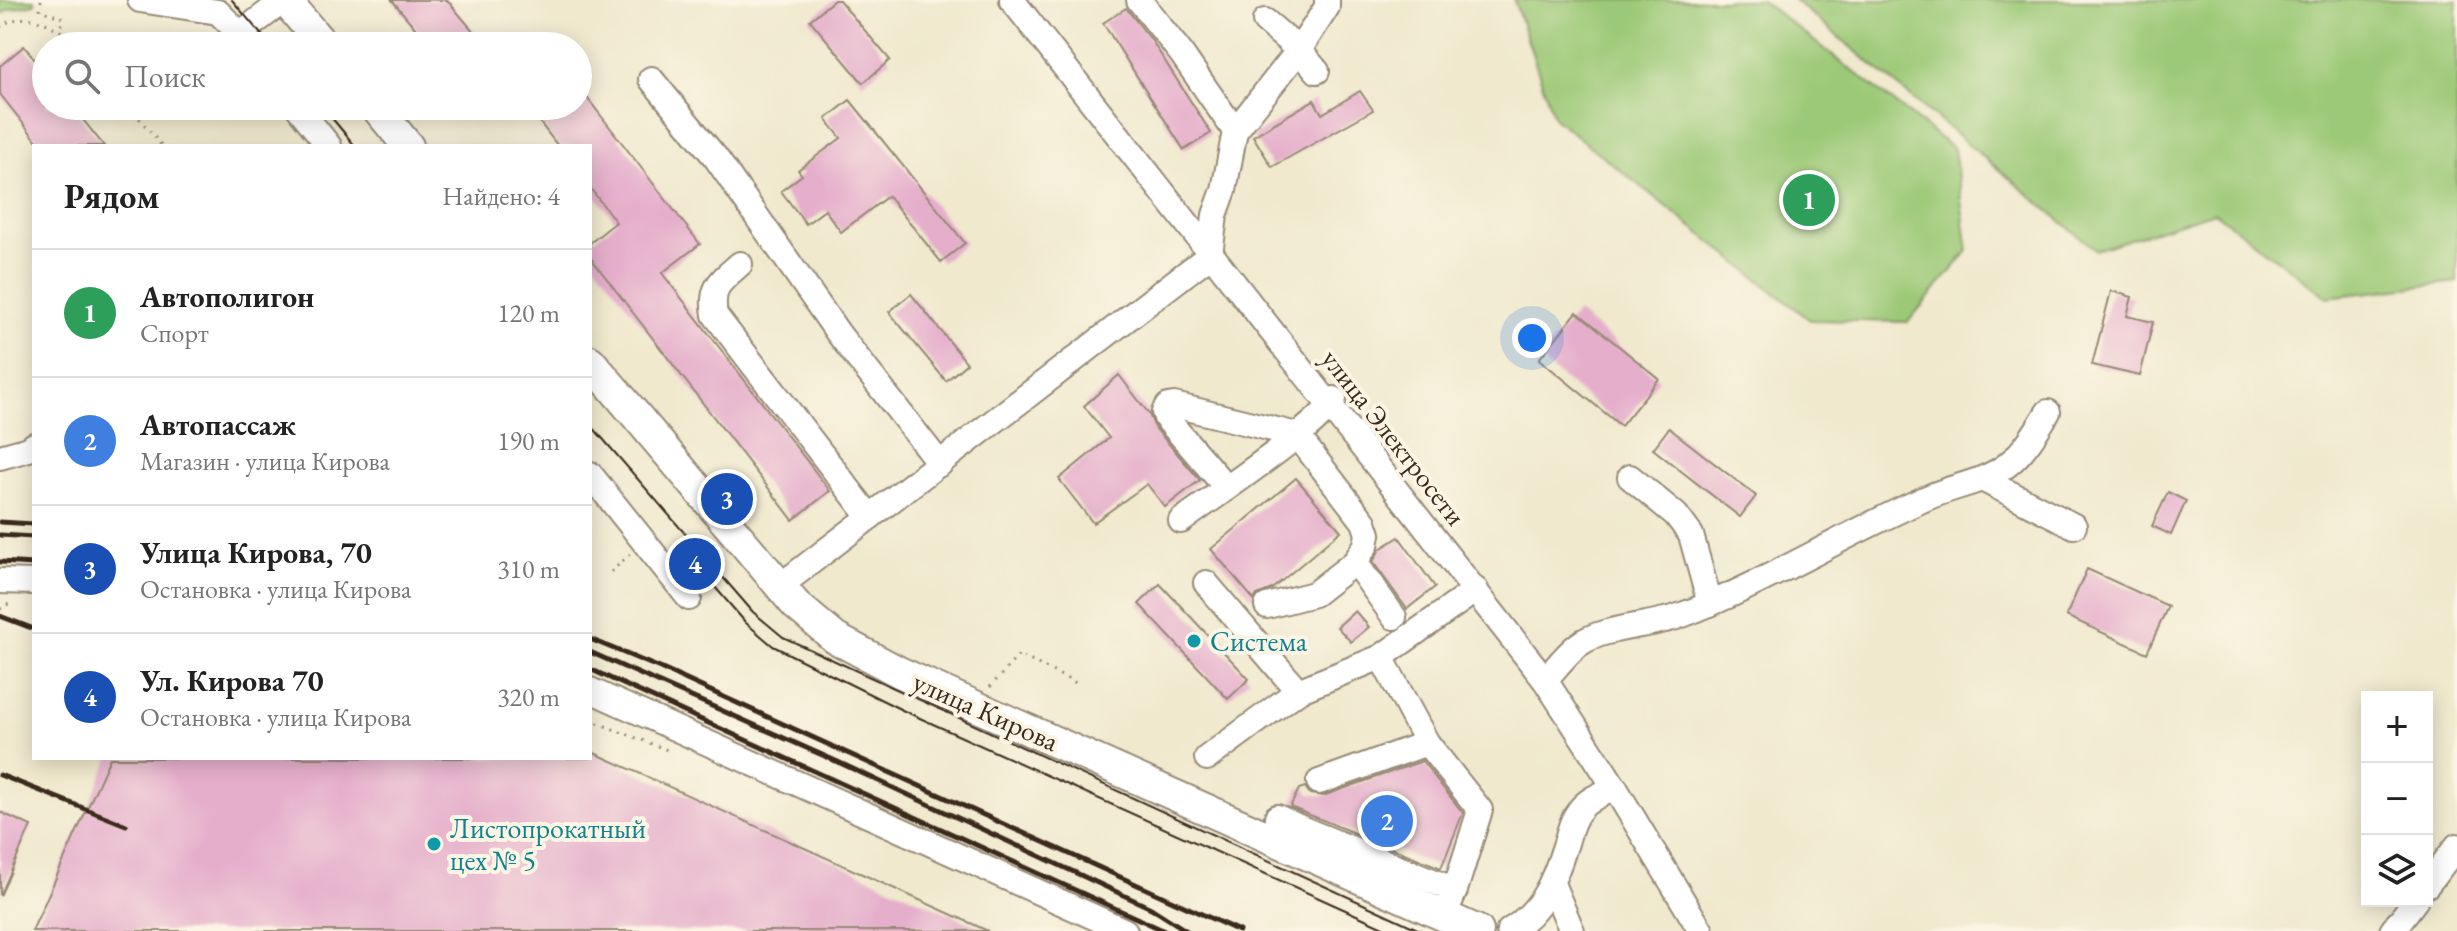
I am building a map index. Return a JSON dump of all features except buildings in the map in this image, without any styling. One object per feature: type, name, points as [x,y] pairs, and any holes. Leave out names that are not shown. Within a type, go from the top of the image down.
[{"type":"main road","points":[[284,0],[312,32]]},
{"type":"main road","points":[[387,120],[406,144]]},
{"type":"main road","name":"улица Кирова","points":[[592,363],[780,586],[813,621],[835,638],[869,658],[1450,903],[1478,931]]},
{"type":"street","points":[[140,0],[218,12],[237,32]]},
{"type":"street","points":[[253,32],[284,0]]},
{"type":"street","name":"улица Электросети","points":[[1012,0],[1210,255],[1332,402],[1545,680],[1615,788],[1701,931]]},
{"type":"street","points":[[1139,0],[1181,53],[1235,131]]},
{"type":"street","points":[[780,586],[1210,255],[1215,215],[1224,190],[1235,131],[1299,50],[1327,7],[1327,0]]},
{"type":"street","points":[[1265,21],[1299,50],[1317,71]]},
{"type":"street","points":[[651,79],[716,158],[838,333],[940,464]]},
{"type":"street","points":[[308,120],[327,144]]},
{"type":"street","points":[[740,264],[717,285],[713,300],[715,315],[870,517]]},
{"type":"street","points":[[1181,521],[1297,435],[1332,402]]},
{"type":"street","points":[[1226,487],[1166,418],[1164,412],[1168,406],[1297,435],[1364,522],[1368,534],[1366,545],[1355,562],[1314,594],[1267,606]]},
{"type":"street","points":[[1545,680],[1578,645],[1606,631],[1644,627],[1681,616],[1779,574],[1931,496],[1984,480],[2010,463],[2036,433],[2048,412]]},
{"type":"street","points":[[0,457],[32,447]]},
{"type":"street","points":[[592,477],[689,598]]},
{"type":"street","points":[[1630,477],[1676,515],[1691,535],[1710,604]]},
{"type":"street","points":[[1984,480],[2074,526]]},
{"type":"street","points":[[1355,562],[1394,617]]},
{"type":"street","points":[[0,581],[32,582]]},
{"type":"street","points":[[1206,583],[1298,691]]},
{"type":"street","points":[[1207,758],[1298,691],[1381,657],[1476,590]]},
{"type":"street","points":[[1381,657],[1427,743],[1480,810],[1450,903]]},
{"type":"street","points":[[592,691],[1125,931]]},
{"type":"street","points":[[1319,782],[1427,743]]},
{"type":"street","points":[[1509,931],[1523,923],[1553,886],[1579,810],[1590,800],[1615,788]]},
{"type":"street","points":[[1277,817],[1301,840]]},
{"type":"street","points":[[2433,877],[2457,846]]},
{"type":"street","points":[[1553,886],[1572,931]]},
{"type":"street","points":[[2392,931],[2410,907]]},
{"type":"path","points":[[0,27],[6,22],[31,18],[49,23],[60,31],[63,18],[40,10],[41,0]]},
{"type":"path","points":[[141,120],[160,144]]},
{"type":"path","points":[[985,693],[1019,655],[1076,683]]},
{"type":"green space","points":[[0,0],[34,0],[35,4],[10,9],[0,15]]},
{"type":"green space","points":[[1514,0],[1761,0],[1954,149],[1968,251],[1908,322],[1810,320],[1554,118]]},
{"type":"green space","points":[[1794,0],[2457,0],[2457,282],[2327,297],[2214,212],[2096,250]]},
{"type":"tram line","points":[[232,0],[259,32]]},
{"type":"tram line","points":[[334,120],[353,144]]},
{"type":"tram line","points":[[592,426],[753,612],[783,637],[1422,931]]},
{"type":"tram line","points":[[714,586],[746,623],[773,646],[902,710],[1392,931]]},
{"type":"railway","points":[[0,522],[32,524]]},
{"type":"railway","points":[[0,535],[32,537]]},
{"type":"railway","points":[[0,562],[32,564]]},
{"type":"railway","points":[[0,616],[32,628]]},
{"type":"railway","points":[[592,640],[1239,931]]},
{"type":"railway","points":[[592,653],[838,762],[1151,908],[1187,931]]},
{"type":"railway","points":[[592,670],[1165,931]]},
{"type":"railway","points":[[0,775],[126,825]]},
{"type":"place","name":"Автополигон","points":[[1809,200]]},
{"type":"place","name":"Улица Кирова, 70","points":[[727,499]]},
{"type":"place","name":"Ул. Кирова 70","points":[[695,564]]},
{"type":"place","name":"Система","points":[[1194,641]]},
{"type":"place","name":"Автопассаж","points":[[1387,821]]},
{"type":"place","name":"Листопрокатный цех № 5","points":[[434,844]]}]
